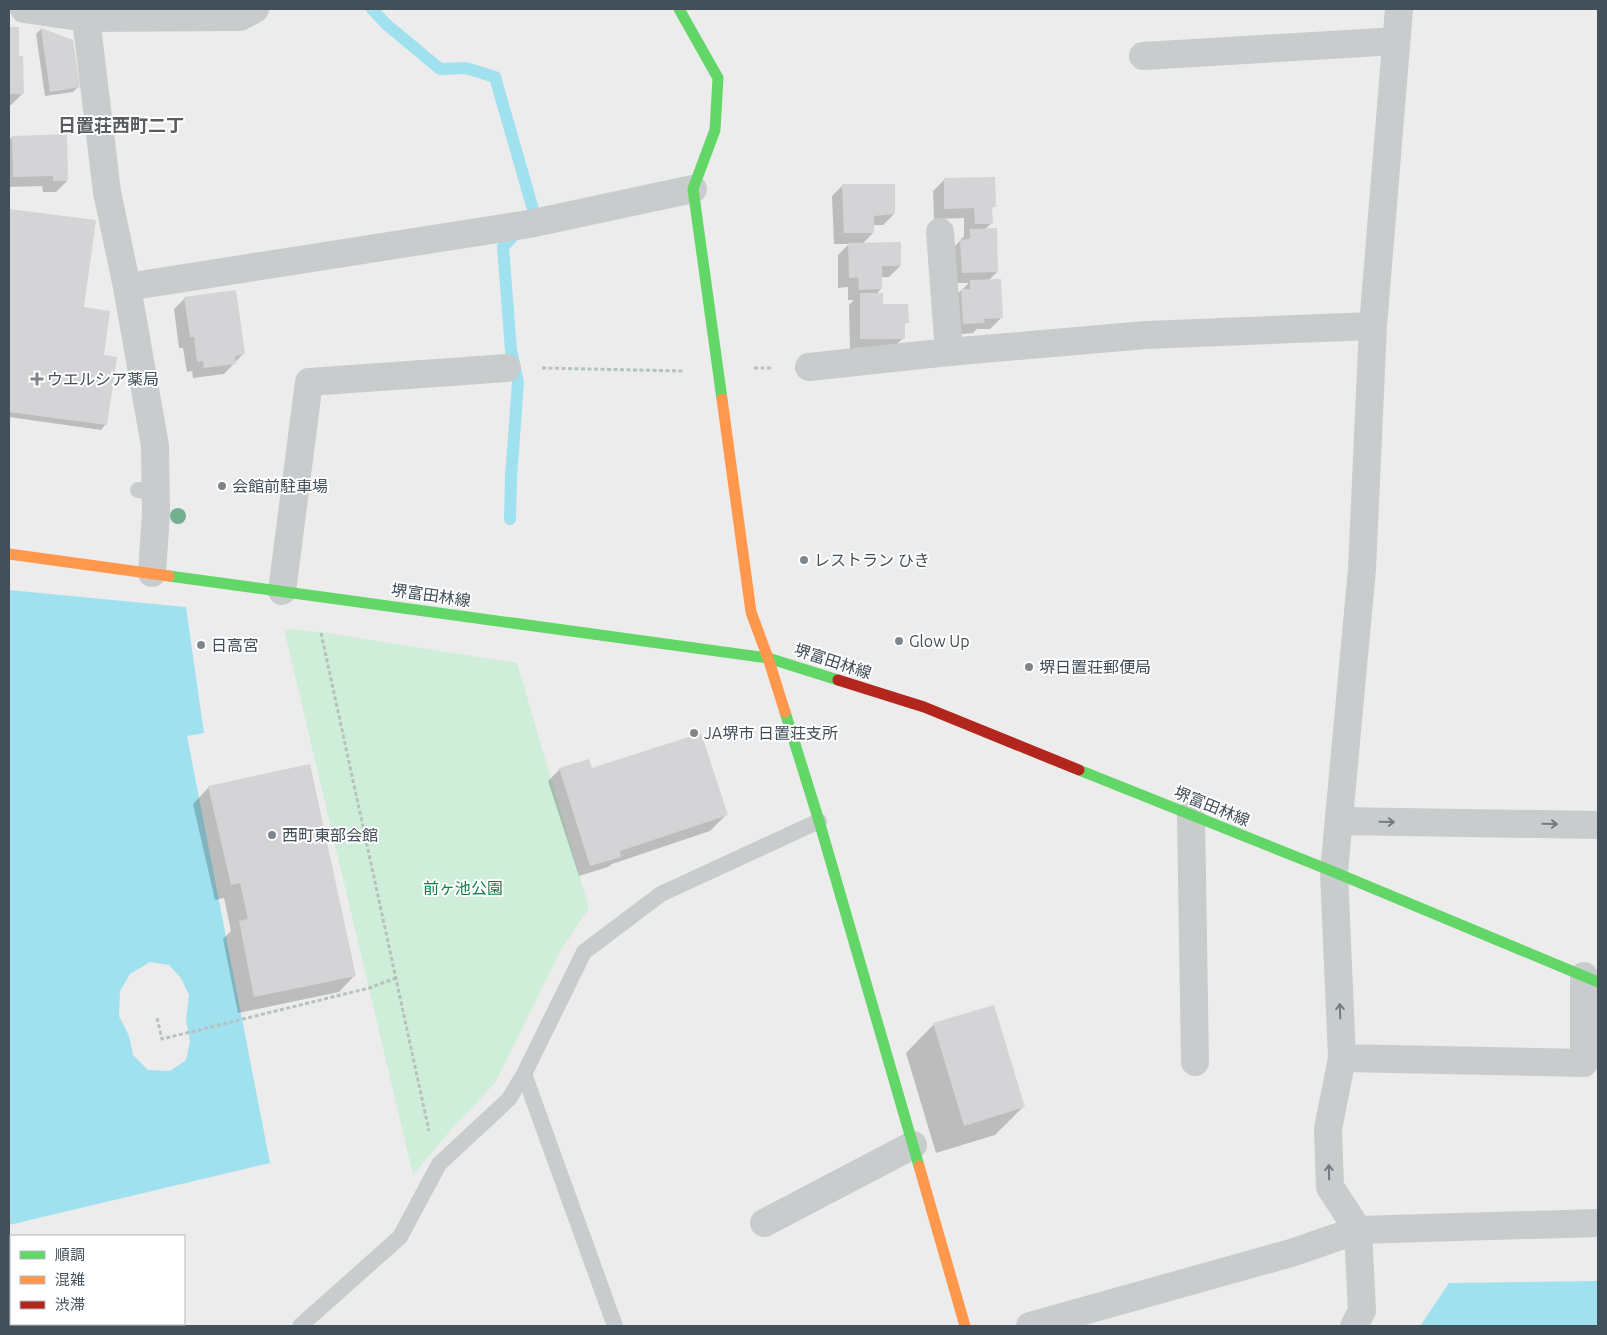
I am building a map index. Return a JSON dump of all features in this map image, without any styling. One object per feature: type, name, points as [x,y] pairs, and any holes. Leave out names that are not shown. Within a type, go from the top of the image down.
[{"type":"main road","points":[[679,9],[718,78],[715,130],[693,189],[751,612],[768,658],[819,821],[965,1326]]},
{"type":"main road","name":"堺富田林線","points":[[9,554],[768,658],[924,707],[1334,872],[1591,979]]},
{"type":"street","points":[[24,9],[86,18],[240,17],[255,9]]},
{"type":"street","points":[[1354,1326],[1362,1311],[1358,1230],[1330,1187],[1328,1129],[1342,1058],[1334,872],[1362,570],[1374,326],[1399,9]]},
{"type":"street","points":[[86,18],[108,192],[155,446],[147,491],[152,573]]},
{"type":"street","points":[[1143,56],[1396,41]]},
{"type":"street","points":[[127,287],[522,225],[693,189]]},
{"type":"street","points":[[940,232],[949,352]]},
{"type":"street","points":[[809,367],[949,352],[1146,335],[1374,326]]},
{"type":"street","points":[[282,591],[309,382],[508,368]]},
{"type":"street","points":[[1191,815],[1195,1062]]},
{"type":"street","points":[[1339,822],[1598,825]]},
{"type":"street","points":[[1342,1058],[1584,1063],[1591,979]]},
{"type":"street","points":[[764,1223],[912,1145]]},
{"type":"street","points":[[1030,1326],[1291,1253],[1358,1230],[1598,1223]]},
{"type":"lane","points":[[300,1326],[400,1237],[439,1164],[509,1099],[524,1074],[584,952],[661,894],[819,821]]},
{"type":"lane","points":[[524,1074],[615,1326]]},
{"type":"path","points":[[538,368],[704,371],[809,367]]},
{"type":"path","points":[[316,596],[321,632],[433,1151],[439,1164]]},
{"type":"path","points":[[157,1018],[162,1039],[369,988],[396,978]]},
{"type":"green space","name":"前ヶ池公園","points":[[284,629],[321,632],[517,663],[589,908],[561,950],[495,1083],[450,1131],[413,1175]]},
{"type":"water","points":[[9,590],[186,607],[204,733],[187,736],[270,1163],[9,1225]],"holes":[[[150,962],[169,965],[181,978],[189,995],[186,1020],[190,1042],[186,1060],[170,1071],[148,1070],[133,1055],[129,1036],[119,1016],[120,991],[130,974]]]},
{"type":"water","points":[[1598,1281],[1598,1326],[1420,1326],[1449,1283]]},
{"type":"building","points":[[9,27],[19,27],[19,56],[23,56],[24,94],[9,94]]},
{"type":"building","points":[[41,28],[73,40],[80,87],[50,92]]},
{"type":"building","points":[[67,134],[68,181],[53,181],[53,176],[13,177],[12,136]]},
{"type":"building","points":[[995,177],[996,207],[992,207],[993,224],[975,224],[974,208],[944,209],[944,178]]},
{"type":"building","points":[[842,184],[895,184],[895,214],[874,216],[874,233],[844,233]]},
{"type":"building","points":[[9,209],[96,220],[84,307],[110,311],[104,355],[117,357],[107,425],[9,412]]},
{"type":"building","points":[[997,228],[998,272],[962,273],[960,240],[970,239],[970,229]]},
{"type":"building","points":[[901,242],[901,266],[882,266],[882,289],[859,290],[858,277],[849,278],[848,243]]},
{"type":"building","points":[[1001,279],[1003,318],[984,319],[985,323],[963,324],[961,289],[970,289],[970,280]]},
{"type":"building","points":[[236,290],[245,354],[235,356],[236,364],[204,368],[203,361],[197,362],[194,337],[190,337],[184,297]]},
{"type":"building","points":[[860,293],[883,293],[883,304],[908,304],[909,323],[905,323],[905,339],[860,339]]},
{"type":"building","points":[[701,733],[728,815],[620,851],[621,857],[590,866],[559,768],[589,759],[592,768]]},
{"type":"building","name":"西町東部会館","points":[[310,764],[356,976],[254,997],[239,921],[248,919],[240,883],[231,885],[208,786]]},
{"type":"building","points":[[994,1005],[1025,1107],[964,1126],[933,1023]]},
{"type":"waterway","points":[[372,9],[386,24],[440,69],[466,68],[495,77],[534,213],[503,247],[511,350],[518,382],[510,519]]},
{"type":"traffic: fast","points":[[679,9],[718,78],[715,130],[693,189],[722,399]]},
{"type":"traffic: fast","points":[[169,576],[768,658],[838,680]]},
{"type":"traffic: fast","points":[[785,712],[819,821],[919,1166]]},
{"type":"traffic: fast","points":[[1079,770],[1334,872],[1598,982]]},
{"type":"traffic: slow","points":[[722,399],[751,612],[785,712]]},
{"type":"traffic: slow","points":[[9,554],[169,576]]},
{"type":"traffic: slow","points":[[919,1166],[965,1326]]},
{"type":"traffic: jam","points":[[838,680],[924,707],[1079,770]]},
{"type":"place","name":"ウエルシア薬局","points":[[37,379]]},
{"type":"place","name":"会館前駐車場","points":[[222,486]]},
{"type":"place","name":"レストラン ひき","points":[[804,560]]},
{"type":"place","name":"Glow Up","points":[[899,641]]},
{"type":"place","name":"日高宮","points":[[201,645]]},
{"type":"place","name":"堺日置荘郵便局","points":[[1029,667]]},
{"type":"place","name":"JA堺市 日置荘支所","points":[[694,733]]},
{"type":"place","name":"西町東部会館","points":[[272,835]]},
{"type":"district","name":"日置荘西町二丁","points":[[121,126]]}]
